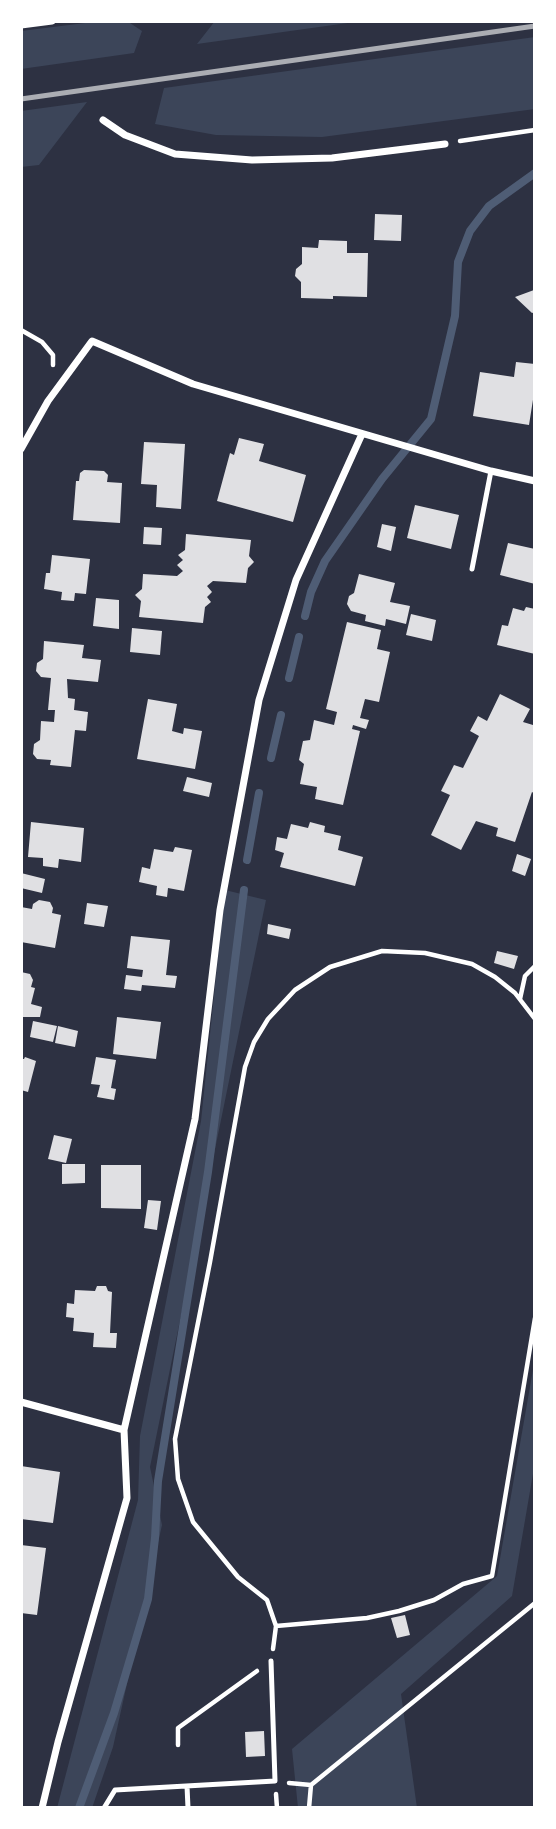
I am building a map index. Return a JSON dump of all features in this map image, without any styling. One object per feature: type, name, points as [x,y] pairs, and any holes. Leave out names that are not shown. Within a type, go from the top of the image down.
[{"type":"street","points":[[21,25],[52,21]]},
{"type":"street","points":[[103,120],[125,135],[175,154],[252,160],[332,158],[445,144]]},
{"type":"street","points":[[21,449],[48,401],[92,341],[193,384],[491,471],[535,481]]},
{"type":"street","points":[[43,1808],[58,1742],[127,1498],[124,1430],[195,1119],[220,910],[259,700],[296,580],[362,434]]},
{"type":"street","points":[[21,1402],[124,1430]]},
{"type":"lane","points":[[472,569],[491,471]]},
{"type":"lane","points":[[104,1808],[115,1790],[275,1781],[271,1661]]},
{"type":"lane","points":[[187,1786],[188,1808]]},
{"type":"path","points":[[445,144],[535,130]]},
{"type":"path","points":[[21,330],[42,342],[53,355],[54,371],[47,379],[59,386]]},
{"type":"path","points":[[178,1745],[178,1728],[271,1661],[276,1626],[267,1600],[238,1577],[193,1522],[178,1479],[175,1439],[210,1262],[244,1067],[254,1042],[268,1019],[295,990],[330,967],[382,951],[425,953],[472,964],[495,977],[520,999],[535,1019]]},
{"type":"path","points":[[520,999],[525,976],[535,966]]},
{"type":"path","points":[[276,1626],[367,1618],[399,1611],[434,1600],[463,1584],[492,1576],[535,1318]]},
{"type":"path","points":[[277,1808],[275,1781],[311,1785],[535,1603]]},
{"type":"path","points":[[309,1808],[311,1785]]},
{"type":"shaded area","points":[[101,21],[127,21],[142,31],[134,53],[21,69],[21,31]]},
{"type":"shaded area","points":[[215,21],[362,21],[197,44]]},
{"type":"shaded area","points":[[535,37],[535,109],[322,137],[216,135],[155,124],[164,88]]},
{"type":"shaded area","points":[[87,102],[39,165],[21,167],[21,111]]},
{"type":"shaded area","points":[[225,890],[266,900],[150,1467],[162,1525],[113,1747],[92,1808],[57,1808],[138,1500],[140,1436],[201,1121]]},
{"type":"shaded area","points":[[535,1358],[535,1462],[512,1596],[401,1694],[417,1808],[298,1808],[292,1749],[497,1576]]},
{"type":"building","points":[[375,214],[402,215],[401,241],[374,240]]},
{"type":"building","points":[[319,240],[347,241],[347,253],[368,253],[367,297],[301,298],[301,282],[295,276],[296,269],[302,264],[302,247],[318,248]]},
{"type":"building","points":[[534,290],[535,312],[532,313],[515,297]]},
{"type":"building","points":[[516,362],[535,364],[535,387],[529,425],[473,416],[480,372],[514,377]]},
{"type":"building","points":[[239,438],[264,444],[259,461],[306,475],[293,522],[217,501],[230,453],[234,455]]},
{"type":"building","points":[[144,442],[185,444],[181,509],[156,507],[157,485],[141,484]]},
{"type":"building","points":[[84,470],[104,471],[108,475],[107,482],[122,483],[120,523],[73,520],[76,481],[79,481],[80,473]]},
{"type":"building","points":[[415,505],[459,515],[451,549],[407,538]]},
{"type":"building","points":[[382,524],[396,527],[391,551],[377,547]]},
{"type":"building","points":[[144,527],[162,528],[161,545],[143,544]]},
{"type":"building","points":[[186,534],[251,540],[249,556],[254,562],[248,568],[246,583],[213,581],[207,586],[212,592],[207,597],[211,602],[205,607],[203,623],[139,617],[141,601],[135,595],[142,589],[143,574],[177,576],[183,571],[177,565],[183,560],[178,555],[185,550]]},
{"type":"building","points":[[508,543],[535,549],[535,584],[500,575]]},
{"type":"building","points":[[52,555],[90,559],[86,594],[75,593],[74,601],[61,600],[62,592],[44,589],[46,573],[50,573]]},
{"type":"building","points":[[359,574],[395,583],[390,602],[410,606],[406,624],[386,619],[385,626],[365,621],[366,615],[351,611],[347,604],[349,596],[354,593]]},
{"type":"building","points":[[96,598],[119,600],[119,629],[93,626]]},
{"type":"building","points":[[526,607],[535,609],[535,654],[497,645],[502,625],[508,626],[513,608],[524,611]]},
{"type":"building","points":[[411,614],[436,620],[432,641],[406,635]]},
{"type":"building","points":[[347,622],[381,630],[377,649],[390,652],[379,702],[365,699],[360,718],[369,720],[366,729],[353,725],[352,729],[360,731],[343,805],[315,799],[317,787],[300,784],[304,764],[299,760],[303,741],[310,740],[314,720],[334,725],[337,712],[326,709]]},
{"type":"building","points":[[132,628],[162,631],[160,655],[130,652]]},
{"type":"building","points":[[44,641],[84,645],[82,658],[101,660],[98,682],[67,679],[68,698],[75,699],[74,710],[88,712],[86,731],[75,730],[71,767],[50,765],[51,760],[37,759],[33,754],[34,744],[40,740],[41,721],[54,722],[55,710],[48,710],[51,678],[41,677],[36,671],[37,663],[43,659]]},
{"type":"building","points":[[500,694],[530,709],[523,722],[533,725],[535,720],[535,794],[532,792],[515,842],[496,836],[498,828],[476,821],[461,850],[431,835],[450,795],[441,791],[454,765],[463,768],[479,736],[470,731],[478,716],[487,721]]},
{"type":"building","points":[[148,699],[177,704],[172,731],[183,734],[184,728],[202,731],[195,769],[137,759]]},
{"type":"building","points":[[187,777],[212,783],[209,797],[183,791]]},
{"type":"building","points":[[31,822],[84,828],[81,862],[59,859],[58,868],[43,866],[43,858],[28,857]]},
{"type":"building","points":[[310,822],[325,826],[324,832],[341,836],[338,850],[363,857],[355,886],[280,867],[284,853],[275,850],[277,837],[287,839],[291,824],[308,828]]},
{"type":"building","points":[[175,847],[192,850],[184,891],[168,888],[167,897],[156,895],[157,886],[139,882],[142,867],[150,869],[154,849],[173,852]]},
{"type":"building","points":[[517,854],[531,859],[525,876],[512,871]]},
{"type":"building","points":[[21,873],[45,879],[42,893],[21,888]]},
{"type":"building","points":[[39,900],[50,902],[52,913],[61,915],[55,948],[21,942],[21,907],[32,909],[33,904]]},
{"type":"building","points":[[87,903],[108,906],[104,927],[84,924]]},
{"type":"building","points":[[268,924],[291,929],[289,939],[267,934]]},
{"type":"building","points":[[131,936],[170,940],[166,975],[177,976],[175,988],[142,985],[141,991],[124,989],[126,975],[142,977],[143,970],[127,968]]},
{"type":"building","points":[[497,951],[518,956],[514,969],[494,963]]},
{"type":"building","points":[[21,972],[30,974],[33,980],[31,987],[35,988],[31,1004],[42,1007],[40,1017],[21,1017]]},
{"type":"building","points":[[117,1017],[161,1022],[156,1059],[113,1054]]},
{"type":"building","points":[[33,1021],[57,1026],[53,1042],[30,1037]]},
{"type":"building","points":[[58,1026],[78,1031],[75,1047],[55,1043]]},
{"type":"building","points":[[25,1057],[36,1061],[28,1092],[21,1090],[21,1059]]},
{"type":"building","points":[[96,1057],[116,1060],[111,1088],[116,1089],[114,1100],[97,1097],[100,1085],[91,1084]]},
{"type":"building","points":[[54,1135],[72,1139],[66,1163],[48,1159]]},
{"type":"building","points":[[62,1164],[85,1164],[85,1183],[62,1184]]},
{"type":"building","points":[[101,1165],[141,1165],[141,1209],[101,1208]]},
{"type":"building","points":[[148,1200],[161,1201],[157,1230],[144,1228]]},
{"type":"building","points":[[97,1286],[106,1286],[108,1291],[112,1292],[110,1333],[117,1333],[116,1348],[93,1347],[94,1333],[73,1331],[74,1318],[66,1317],[67,1303],[74,1304],[75,1290],[95,1291]]},
{"type":"building","points":[[21,1466],[60,1472],[53,1523],[21,1519]]},
{"type":"building","points":[[21,1545],[46,1548],[37,1615],[21,1613]]},
{"type":"building","points":[[405,1615],[410,1635],[397,1638],[391,1618]]},
{"type":"building","points":[[264,1731],[265,1756],[246,1757],[245,1732]]},
{"type":"waterway","points":[[305,616],[311,592],[325,561],[382,479],[431,419],[455,316],[458,262],[470,231],[489,206],[535,173]]},
{"type":"waterway","points":[[289,678],[299,637]]},
{"type":"waterway","points":[[271,758],[281,715]]},
{"type":"waterway","points":[[247,860],[259,793]]},
{"type":"waterway","points":[[79,1808],[114,1713],[148,1599],[158,1481],[208,1172],[244,890]]},
{"type":"railway","points":[[21,99],[535,26]]}]
